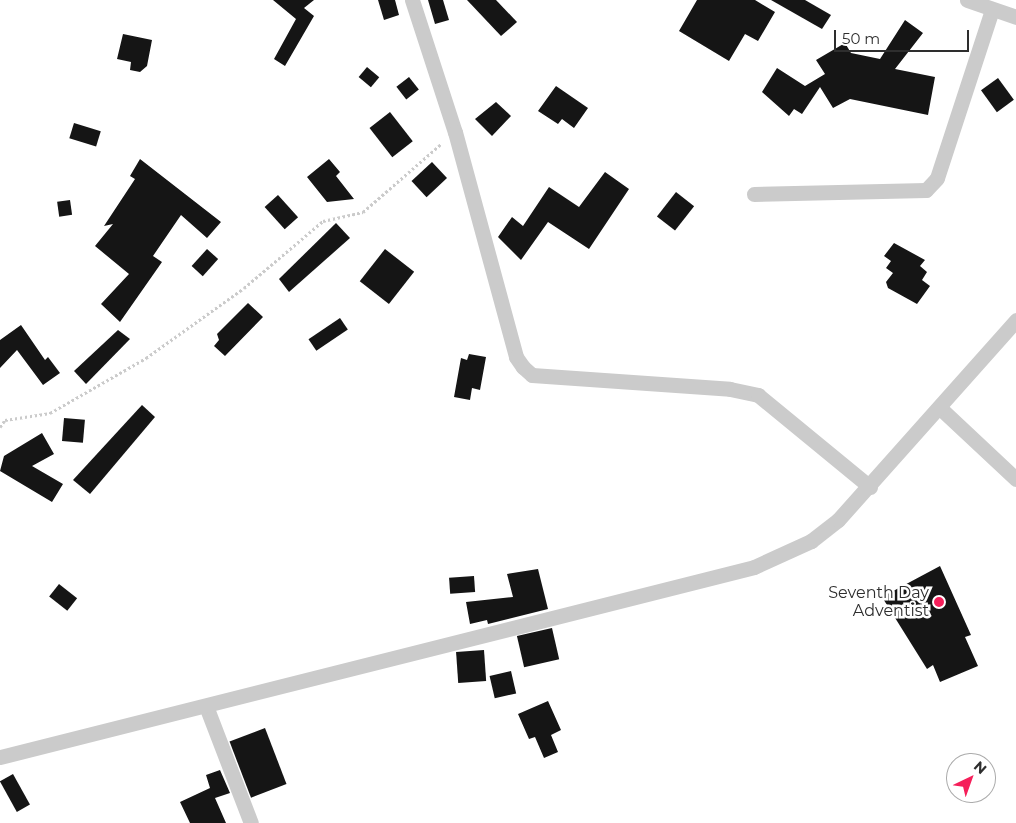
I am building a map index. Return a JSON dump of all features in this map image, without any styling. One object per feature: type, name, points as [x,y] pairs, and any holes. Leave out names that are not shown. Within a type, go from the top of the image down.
[{"type":"street","points":[[412,0],[455,132],[516,357],[532,375],[758,395],[870,487]]},
{"type":"street","points":[[967,0],[1016,17]]},
{"type":"street","points":[[754,194],[926,190],[937,178],[992,10]]},
{"type":"street","points":[[0,757],[754,566],[811,541],[870,487],[1016,320]]},
{"type":"street","points":[[940,408],[1016,479]]},
{"type":"street","points":[[206,706],[251,823]]},
{"type":"path","points":[[0,426],[5,420],[50,412],[146,358],[244,288],[323,221],[364,212],[455,132]]},
{"type":"building","points":[[273,0],[314,0],[304,8],[314,16],[285,66],[274,59],[296,19]]},
{"type":"building","points":[[378,0],[395,0],[399,15],[384,20]]},
{"type":"building","points":[[428,0],[443,0],[449,20],[435,24]]},
{"type":"building","points":[[467,0],[496,0],[517,22],[501,36]]},
{"type":"building","points":[[697,0],[755,0],[775,12],[758,41],[745,34],[729,61],[679,31]]},
{"type":"building","points":[[771,0],[805,0],[831,15],[822,29]]},
{"type":"building","points":[[905,20],[923,33],[895,69],[935,77],[928,115],[850,99],[833,108],[820,87],[802,114],[794,109],[789,116],[762,92],[777,68],[805,86],[825,74],[816,60],[845,43],[851,53],[880,59]]},
{"type":"building","points":[[123,34],[152,40],[147,66],[140,72],[130,70],[131,62],[117,59]]},
{"type":"building","points":[[367,67],[379,77],[371,87],[359,77]]},
{"type":"building","points":[[409,77],[419,90],[406,99],[396,87]]},
{"type":"building","points":[[998,78],[1014,100],[997,112],[981,90]]},
{"type":"building","points":[[556,86],[588,108],[574,128],[562,119],[558,124],[538,111]]},
{"type":"building","points":[[496,102],[511,116],[492,136],[475,119]]},
{"type":"building","points":[[390,112],[413,141],[392,157],[370,128]]},
{"type":"building","points":[[74,123],[101,131],[96,146],[69,138]]},
{"type":"building","points":[[140,159],[221,222],[207,238],[181,215],[153,256],[162,262],[120,322],[101,304],[129,274],[95,246],[113,224],[104,226],[135,179],[130,176]]},
{"type":"building","points":[[329,159],[340,172],[336,176],[354,199],[327,202],[307,177]]},
{"type":"building","points":[[432,162],[447,178],[427,197],[412,181]]},
{"type":"building","points":[[605,172],[629,189],[589,249],[548,222],[521,260],[498,237],[512,217],[523,226],[549,187],[579,207]]},
{"type":"building","points":[[676,192],[694,206],[675,231],[657,216]]},
{"type":"building","points":[[278,195],[298,217],[285,229],[265,207]]},
{"type":"building","points":[[70,200],[72,215],[59,217],[57,202]]},
{"type":"building","points":[[336,223],[350,238],[289,292],[279,279]]},
{"type":"building","points":[[894,243],[925,260],[920,266],[927,272],[922,280],[930,286],[917,304],[888,288],[886,282],[893,273],[886,268],[891,261],[884,256]]},
{"type":"building","points":[[207,249],[218,259],[203,276],[192,266]]},
{"type":"building","points":[[385,249],[414,272],[389,304],[360,281]]},
{"type":"building","points":[[248,303],[263,317],[225,356],[214,346],[219,340],[217,334]]},
{"type":"building","points":[[340,318],[348,330],[316,351],[308,339]]},
{"type":"building","points":[[21,325],[45,360],[48,357],[60,373],[43,385],[17,350],[0,368],[0,340]]},
{"type":"building","points":[[118,330],[130,339],[86,384],[74,371]]},
{"type":"building","points":[[469,354],[486,357],[480,390],[472,388],[470,400],[454,397],[461,358],[467,360]]},
{"type":"building","points":[[142,405],[155,417],[90,494],[73,480]]},
{"type":"building","points":[[64,418],[85,420],[83,443],[62,441]]},
{"type":"building","points":[[42,433],[54,454],[32,466],[63,484],[52,502],[0,471],[4,456]]},
{"type":"building","points":[[940,566],[971,635],[965,637],[978,666],[940,682],[933,665],[927,669],[882,597]]},
{"type":"building","points":[[538,569],[548,609],[488,624],[487,620],[470,624],[466,602],[513,597],[507,574]]},
{"type":"building","points":[[474,576],[475,592],[450,594],[449,578]]},
{"type":"building","points":[[59,584],[77,598],[67,611],[49,597]]},
{"type":"building","points":[[552,628],[559,659],[524,667],[517,636]]},
{"type":"building","points":[[484,650],[486,681],[458,683],[456,652]]},
{"type":"building","points":[[511,671],[516,693],[495,698],[490,676]]},
{"type":"building","points":[[548,701],[561,730],[551,735],[558,752],[544,758],[535,737],[529,739],[518,714]]},
{"type":"building","points":[[265,728],[287,784],[251,798],[230,742]]},
{"type":"building","points":[[220,770],[230,793],[215,798],[226,823],[190,823],[180,802],[210,788],[206,775]]},
{"type":"building","points":[[13,774],[30,805],[17,812],[0,781]]},
{"type":"place","name":"Seventh Day Adventist","points":[[939,602]]}]
